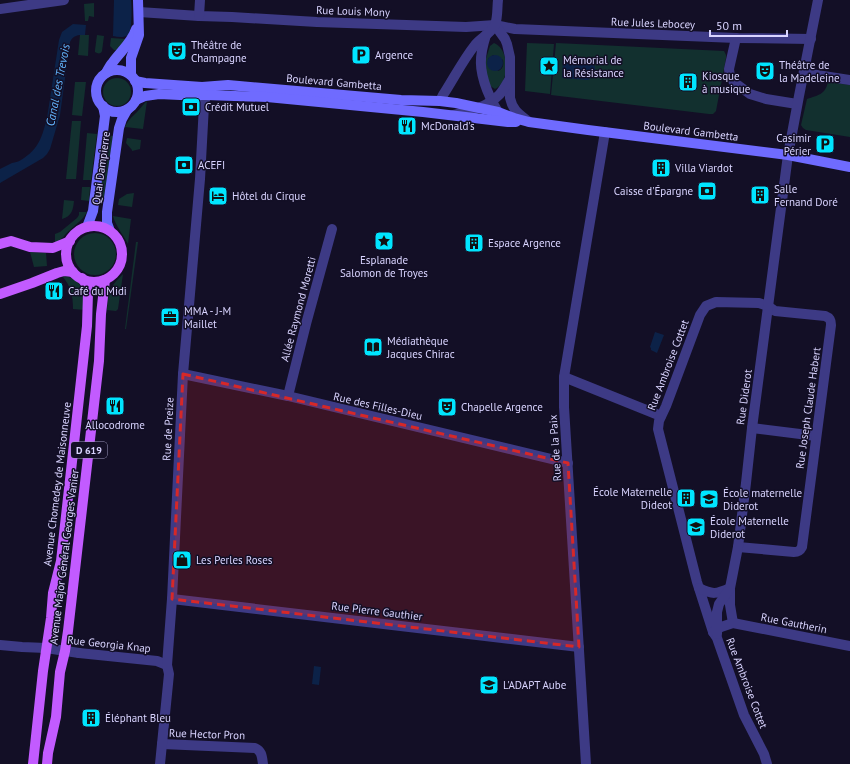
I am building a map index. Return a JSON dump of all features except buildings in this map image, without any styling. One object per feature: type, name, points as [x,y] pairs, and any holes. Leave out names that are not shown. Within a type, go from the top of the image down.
[{"type":"main road","points":[[103,106],[116,112],[121,112],[127,110],[136,100],[138,90],[133,78],[131,58],[139,35],[138,0]]},
{"type":"main road","points":[[87,227],[93,211],[105,116],[103,106],[98,98],[96,89],[99,80],[128,45],[134,34],[139,15]]},
{"type":"main road","points":[[106,73],[116,70],[126,72],[133,78]]},
{"type":"main road","name":"Boulevard Gambetta","points":[[133,78],[145,83],[177,86],[202,87],[228,85],[401,100],[440,101],[498,112],[529,122],[788,155],[850,167]]},
{"type":"main road","name":"Boulevard Gambetta","points":[[136,100],[145,96],[159,94],[267,97],[453,115],[508,122],[529,122]]},
{"type":"main road","name":"Quai Dampierre","points":[[110,231],[107,223],[107,212],[119,128],[127,110]]},
{"type":"main road","points":[[95,226],[103,227],[110,231],[117,237],[121,244],[122,253],[118,269],[105,280],[97,281],[89,281],[73,272],[67,257],[67,248],[74,235],[87,227],[95,226]]},
{"type":"main road","points":[[0,244],[11,241],[30,247],[53,248],[70,241]]},
{"type":"main road","points":[[0,294],[57,273],[64,271],[73,272]]},
{"type":"main road","name":"Avenue Chomedey de Maisonneuve","points":[[33,764],[53,594],[61,561],[87,326],[88,293],[87,286],[82,278]]},
{"type":"main road","name":"Avenue Major Général Georges Vanier","points":[[47,764],[56,717],[60,672],[65,651],[99,361],[101,314],[105,280]]},
{"type":"street","points":[[0,9],[64,0]]},
{"type":"street","points":[[199,16],[200,0]]},
{"type":"street","points":[[440,101],[467,56],[476,44],[495,25],[498,0]]},
{"type":"street","name":"Rue Diderot","points":[[715,633],[719,604],[730,588],[738,547],[788,155],[818,0]]},
{"type":"street","name":"Rue Louis Mony","points":[[139,15],[232,17],[317,22],[462,27],[495,25]]},
{"type":"street","points":[[495,25],[505,39],[510,57],[509,80],[512,105],[515,110],[529,122]]},
{"type":"street","name":"Rue Jules Lebocey","points":[[495,25],[515,29],[736,38],[811,39]]},
{"type":"street","points":[[486,35],[482,48],[480,64],[482,76],[491,101],[498,112],[508,122]]},
{"type":"street","points":[[736,38],[729,69],[730,77],[735,83],[750,94],[766,99],[797,104]]},
{"type":"street","points":[[804,73],[850,80]]},
{"type":"street","points":[[453,115],[478,108],[491,101],[498,96],[509,80]]},
{"type":"street","name":"Rue de Preize","points":[[160,764],[169,674],[168,665],[183,374],[206,95]]},
{"type":"street","name":"Rue de la Paix","points":[[586,764],[564,407],[564,377],[605,132]]},
{"type":"street","name":"Allée Raymond Moretti","points":[[288,396],[332,229]]},
{"type":"street","name":"Rue Ambroise Cottet","points":[[767,764],[764,754],[744,715],[697,582],[658,429],[659,421],[700,315],[706,306],[716,302],[759,303],[768,306]]},
{"type":"street","name":"Rue Joseph Claude Habert","points":[[738,547],[797,552],[802,547],[831,325],[829,318],[825,316],[775,311],[768,306]]},
{"type":"street","name":"Rue des Filles-Dieu","points":[[183,374],[288,396],[568,463]]},
{"type":"street","points":[[564,377],[661,416]]},
{"type":"street","points":[[752,428],[816,436]]},
{"type":"street","points":[[699,588],[713,593],[730,588],[730,606],[733,623],[715,633]]},
{"type":"street","name":"Rue Pierre Gauthier","points":[[172,600],[579,647]]},
{"type":"street","name":"Rue Gautherin","points":[[733,623],[850,646]]},
{"type":"street","name":"Rue Georgia Knap","points":[[0,645],[46,648],[157,661],[168,665]]},
{"type":"street","name":"Rue Hector Pron","points":[[162,744],[255,748],[262,753],[262,764]]},
{"type":"highlighted area","points":[[183,374],[568,463],[579,647],[172,599]]},
{"type":"green space","points":[[94,3],[94,17],[89,16],[88,21],[85,21],[84,4]]},
{"type":"green space","points":[[80,35],[89,35],[88,56],[78,55]]},
{"type":"green space","points":[[97,35],[104,36],[101,53],[95,52]]},
{"type":"green space","points":[[111,38],[126,39],[117,50],[114,50],[110,46]]},
{"type":"green space","points":[[494,43],[499,46],[503,52],[506,66],[503,80],[500,86],[495,89],[489,85],[484,65],[490,46]],"holes":[[[493,55],[503,60],[503,67],[498,71],[488,59]]]},
{"type":"green space","points":[[527,43],[554,44],[550,94],[525,91]]},
{"type":"green space","points":[[556,43],[724,51],[726,58],[716,111],[713,114],[709,114],[551,95]]},
{"type":"green space","points":[[117,78],[123,79],[127,82],[130,86],[130,98],[127,102],[123,105],[117,106],[111,105],[107,102],[104,98],[103,92],[104,86],[107,82],[111,79]]},
{"type":"green space","points":[[75,82],[86,82],[82,116],[72,115]]},
{"type":"green space","points":[[828,82],[850,85],[850,137],[806,130],[801,125],[807,99],[823,92]]},
{"type":"green space","points":[[147,101],[143,129],[125,127],[127,122]]},
{"type":"green space","points":[[72,121],[81,121],[76,179],[66,179]]},
{"type":"green space","points":[[87,133],[97,134],[91,180],[83,180]]},
{"type":"green space","points":[[107,135],[113,136],[103,203],[98,203]]},
{"type":"green space","points":[[127,138],[141,140],[140,149],[132,151],[126,143]]},
{"type":"green space","points":[[82,187],[90,187],[89,201],[81,200]]},
{"type":"green space","points":[[134,193],[132,207],[118,205],[119,199],[127,194]]},
{"type":"green space","points":[[64,200],[74,201],[71,212],[68,216],[62,219]]},
{"type":"green space","points":[[79,212],[87,212],[62,239],[55,243],[55,234],[60,232],[77,218]]},
{"type":"green space","points":[[113,216],[131,219],[128,244],[114,220]]},
{"type":"green space","points":[[91,233],[99,233],[107,236],[113,242],[116,254],[113,266],[107,272],[99,275],[91,275],[83,272],[77,266],[74,258],[74,250],[77,242],[83,236]]},
{"type":"green space","points":[[136,242],[138,242],[125,329]]},
{"type":"green space","points":[[30,252],[46,253],[47,266],[34,267]]},
{"type":"green space","points":[[123,274],[118,309],[116,311],[107,310],[110,290]]},
{"type":"green space","points":[[62,276],[75,280],[81,287],[85,310],[73,309],[71,291]]},
{"type":"water","points":[[114,0],[131,0],[132,13],[130,29],[128,35],[125,37],[113,36]]},
{"type":"water","name":"Canal des Trevois","points":[[73,24],[86,25],[85,35],[76,36],[70,42],[60,115],[50,149],[43,158],[0,183],[0,169],[20,161],[36,147],[39,142],[47,118],[59,40],[62,32]]},
{"type":"water","points":[[495,55],[501,57],[503,63],[501,69],[495,71],[489,69],[487,63],[489,57]]},
{"type":"water","points":[[563,60],[589,62],[595,67],[595,75],[588,80],[562,78]]},
{"type":"water","points":[[655,332],[664,335],[657,353],[651,350],[650,347]]},
{"type":"water","points":[[314,666],[321,667],[319,685],[312,684]]},
{"type":"place","name":"Théâtre de Champagne","points":[[177,51]]},
{"type":"place","name":"Argence","points":[[361,55]]},
{"type":"place","name":"Mémorial de la Résistance","points":[[549,66]]},
{"type":"place","name":"Théâtre de la Madeleine","points":[[765,71]]},
{"type":"place","name":"Kiosque à musique","points":[[688,82]]},
{"type":"place","name":"Crédit Mutuel","points":[[191,107]]},
{"type":"place","name":"McDonald's","points":[[407,126]]},
{"type":"place","name":"Casimir Périer","points":[[825,144]]},
{"type":"place","name":"ACEFI","points":[[184,165]]},
{"type":"place","name":"Villa Viardot","points":[[661,168]]},
{"type":"place","name":"Caisse d'Épargne","points":[[707,191]]},
{"type":"place","name":"Salle Fernand Doré","points":[[760,195]]},
{"type":"place","name":"Hôtel du Cirque","points":[[218,196]]},
{"type":"place","name":"Esplanade Salomon de Troyes","points":[[384,241]]},
{"type":"place","name":"Espace Argence","points":[[474,243]]},
{"type":"place","name":"Café du Midi","points":[[54,291]]},
{"type":"place","name":"MMA - J-M Maillet","points":[[170,317]]},
{"type":"place","name":"Médiathèque Jacques Chirac","points":[[373,347]]},
{"type":"place","name":"Allocodrome","points":[[115,406]]},
{"type":"place","name":"Chapelle Argence","points":[[447,407]]},
{"type":"place","name":"École Maternelle Dideot","points":[[686,498]]},
{"type":"place","name":"École maternelle Diderot","points":[[709,499]]},
{"type":"place","name":"École Maternelle Diderot","points":[[696,527]]},
{"type":"place","name":"Les Perles Roses","points":[[182,560]]},
{"type":"place","name":"L'ADAPT Aube","points":[[489,685]]},
{"type":"place","name":"Éléphant Bleu","points":[[91,718]]}]
